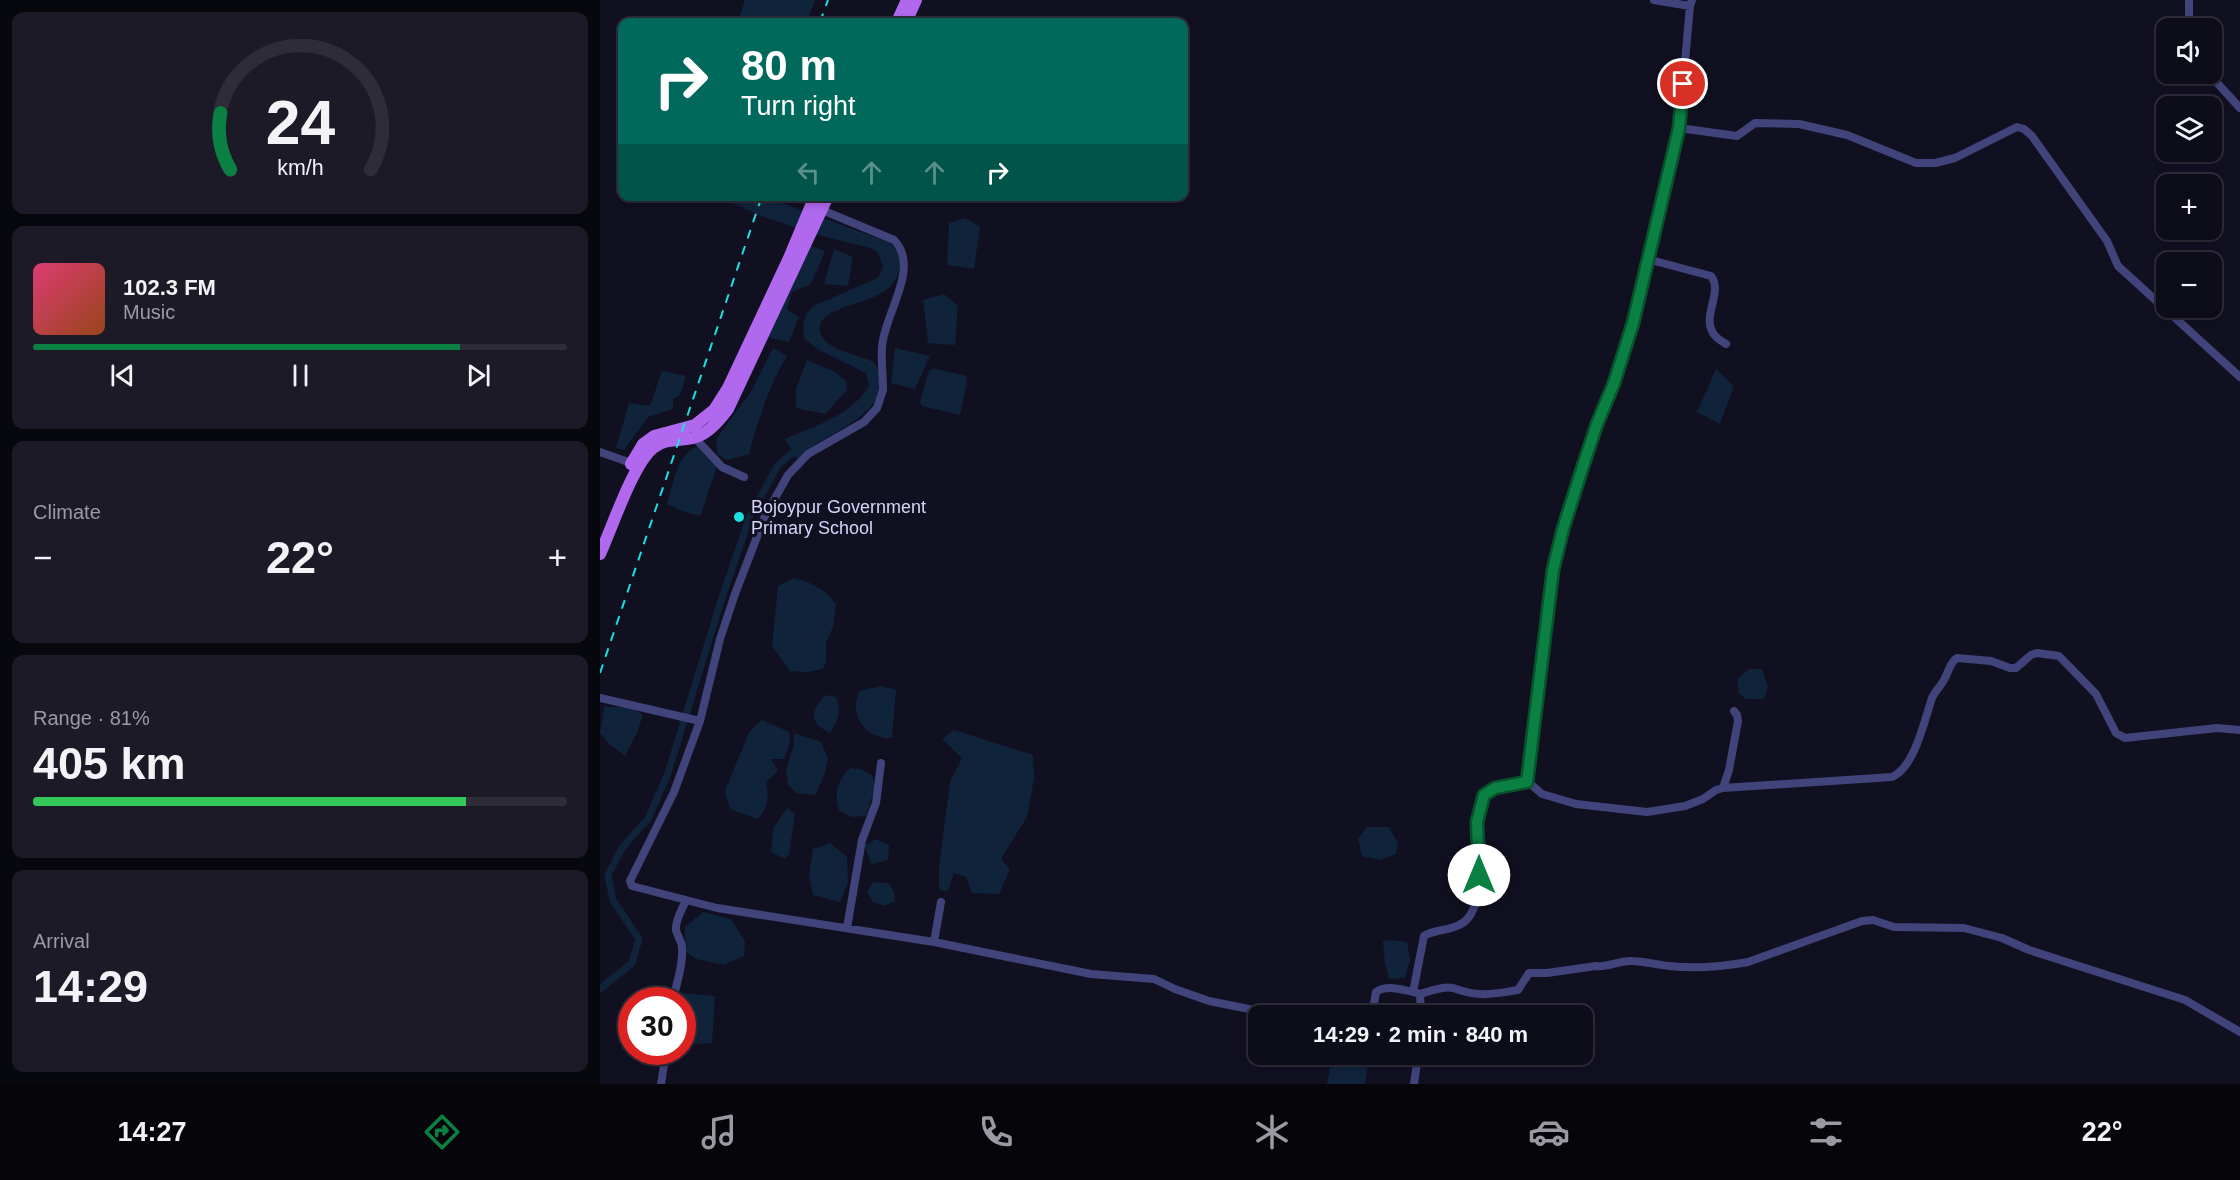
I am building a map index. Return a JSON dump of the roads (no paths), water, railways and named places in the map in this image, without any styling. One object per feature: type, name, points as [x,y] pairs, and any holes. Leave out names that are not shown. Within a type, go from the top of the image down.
[{"type":"main road","points":[[899,18],[907,0]]},
{"type":"main road","points":[[908,18],[916,0]]},
{"type":"main road","points":[[600,536],[637,461],[658,445],[695,438],[720,420],[728,409],[816,204]]},
{"type":"main road","points":[[600,554],[643,444],[654,436],[694,425],[714,410],[766,317]]},
{"type":"street","points":[[1527,782],[1553,570],[1580,476],[1633,323],[1679,128],[1691,3],[1654,0]]},
{"type":"street","points":[[2189,0],[2189,18]]},
{"type":"street","points":[[2218,84],[2240,108]]},
{"type":"street","points":[[1679,128],[1737,136],[1755,123],[1799,124],[1847,135],[1916,163],[1935,163],[1956,158],[2012,129],[2024,129],[2032,136],[2094,221],[2107,241],[2118,266],[2240,377]]},
{"type":"street","points":[[816,204],[894,240],[902,249],[904,269],[882,346],[883,390],[877,408],[864,422],[808,454],[788,475],[765,516],[720,639],[698,721],[674,792],[638,862],[630,881],[632,886],[685,902],[737,912],[934,942],[1091,974],[1154,979],[1209,1001],[1248,1009]]},
{"type":"street","points":[[1647,259],[1711,276],[1715,283],[1710,326],[1714,335],[1726,344]]},
{"type":"street","points":[[695,438],[722,467],[744,477]]},
{"type":"street","points":[[600,452],[637,461]]},
{"type":"street","points":[[1419,1005],[1417,993],[1424,936],[1452,930],[1471,916],[1474,908],[1479,875],[1477,822],[1484,795],[1495,788],[1527,782],[1542,794],[1576,804],[1647,812],[1685,806],[1724,788],[1892,777],[1905,768],[1930,710],[1933,697],[1953,660],[1957,658],[1991,661],[2002,666],[2016,668],[2031,655],[2037,653],[2059,656],[2096,694],[2116,733],[2125,738],[2217,728],[2240,730]]},
{"type":"street","points":[[600,698],[698,721]]},
{"type":"street","points":[[1724,788],[1737,721],[1734,711]]},
{"type":"street","points":[[846,928],[862,840],[876,803],[881,764]]},
{"type":"street","points":[[678,987],[682,941],[676,930],[677,920],[685,902]]},
{"type":"street","points":[[934,942],[941,902]]},
{"type":"street","points":[[1374,1005],[1376,992],[1383,988],[1417,993],[1446,988],[1478,994],[1499,993],[1518,990],[1529,973],[1602,967],[1614,962],[1633,961],[1700,968],[1748,962],[1862,921],[1873,920],[1894,927],[1964,928],[2002,938],[2029,950],[2185,1000],[2240,1032]]},
{"type":"street","points":[[661,1084],[664,1065]]},
{"type":"street","points":[[1414,1084],[1415,1065]]},
{"type":"water","points":[[745,0],[815,0],[808,18],[739,18]]},
{"type":"water","points":[[729,201],[777,201],[888,242],[896,249],[900,258],[896,279],[888,288],[878,295],[841,308],[821,322],[820,331],[829,344],[874,362],[880,378],[880,392],[873,404],[851,424],[810,448],[797,459],[785,439],[843,412],[853,405],[869,386],[866,373],[817,349],[805,339],[803,325],[805,317],[813,306],[878,278],[883,267],[878,253],[871,248],[794,227]]},
{"type":"water","points":[[965,218],[980,227],[974,269],[947,265],[949,223]]},
{"type":"water","points":[[811,246],[825,251],[811,284],[792,292],[787,309],[799,317],[789,342],[762,336]]},
{"type":"water","points":[[834,249],[853,257],[848,286],[824,284]]},
{"type":"water","points":[[944,294],[958,306],[955,345],[928,343],[923,300]]},
{"type":"water","points":[[773,348],[787,356],[765,404],[749,454],[727,460],[717,454],[716,439],[752,390]]},
{"type":"water","points":[[895,348],[930,356],[915,389],[891,383]]},
{"type":"water","points":[[807,360],[835,372],[846,381],[847,390],[825,414],[796,408],[796,389]]},
{"type":"water","points":[[933,368],[966,376],[967,382],[960,415],[922,406],[920,402],[929,371]]},
{"type":"water","points":[[1716,369],[1734,386],[1720,424],[1697,412]]},
{"type":"water","points":[[662,371],[686,376],[680,395],[673,399],[673,409],[648,417],[624,450],[616,448],[629,403],[650,406]]},
{"type":"water","points":[[697,447],[704,451],[717,467],[700,516],[667,504],[680,463],[690,450]]},
{"type":"water","points":[[794,578],[817,587],[836,604],[833,627],[826,643],[826,661],[823,669],[808,672],[790,671],[772,646],[778,586]]},
{"type":"water","points":[[1749,669],[1762,669],[1768,686],[1764,699],[1746,699],[1739,693],[1737,679]]},
{"type":"water","points":[[881,686],[896,690],[892,738],[879,737],[868,731],[860,722],[856,708],[859,691]]},
{"type":"water","points":[[826,695],[836,697],[839,707],[837,720],[830,733],[818,725],[814,716],[814,711]]},
{"type":"water","points":[[604,707],[629,707],[643,715],[625,756],[609,744],[600,733]]},
{"type":"water","points":[[762,720],[789,732],[790,744],[784,759],[771,759],[778,771],[766,782],[767,802],[757,819],[730,809],[725,791],[749,732]]},
{"type":"water","points":[[954,730],[1033,755],[1034,778],[1027,817],[1001,859],[1010,869],[999,894],[972,893],[966,877],[954,873],[948,891],[939,890],[939,868],[950,782],[962,758],[942,739]]},
{"type":"water","points":[[794,733],[821,742],[828,758],[824,776],[815,795],[797,793],[788,785],[786,770],[793,748]]},
{"type":"water","points":[[850,768],[860,769],[872,775],[875,787],[866,816],[852,817],[839,810],[838,788]]},
{"type":"water","points":[[787,808],[795,813],[789,855],[785,859],[771,852],[773,829]]},
{"type":"water","points":[[1367,827],[1389,827],[1398,843],[1396,854],[1380,860],[1362,856],[1358,839]]},
{"type":"water","points":[[876,839],[889,845],[888,860],[872,864],[864,846]]},
{"type":"water","points":[[830,843],[847,857],[848,883],[840,902],[813,895],[809,875],[813,849]]},
{"type":"water","points":[[873,882],[889,883],[894,892],[895,901],[884,906],[873,902],[867,892]]},
{"type":"water","points":[[703,912],[731,919],[745,941],[744,956],[724,965],[696,959],[685,951],[685,927]]},
{"type":"water","points":[[1383,941],[1407,942],[1410,960],[1405,978],[1389,979]]},
{"type":"water","points":[[696,994],[715,996],[712,1043],[696,1044]]},
{"type":"water","points":[[1330,1065],[1368,1065],[1365,1084],[1327,1084]]},
{"type":"waterway","points":[[600,989],[632,963],[639,939],[613,900],[608,875],[622,848],[648,819],[668,773],[720,604],[750,516],[778,465],[798,449]]},
{"type":"railway","points":[[821,18],[828,0]]},
{"type":"railway","points":[[600,673],[760,201]]},
{"type":"place","name":"Bojoypur Government Primary School","points":[[739,517]]}]
